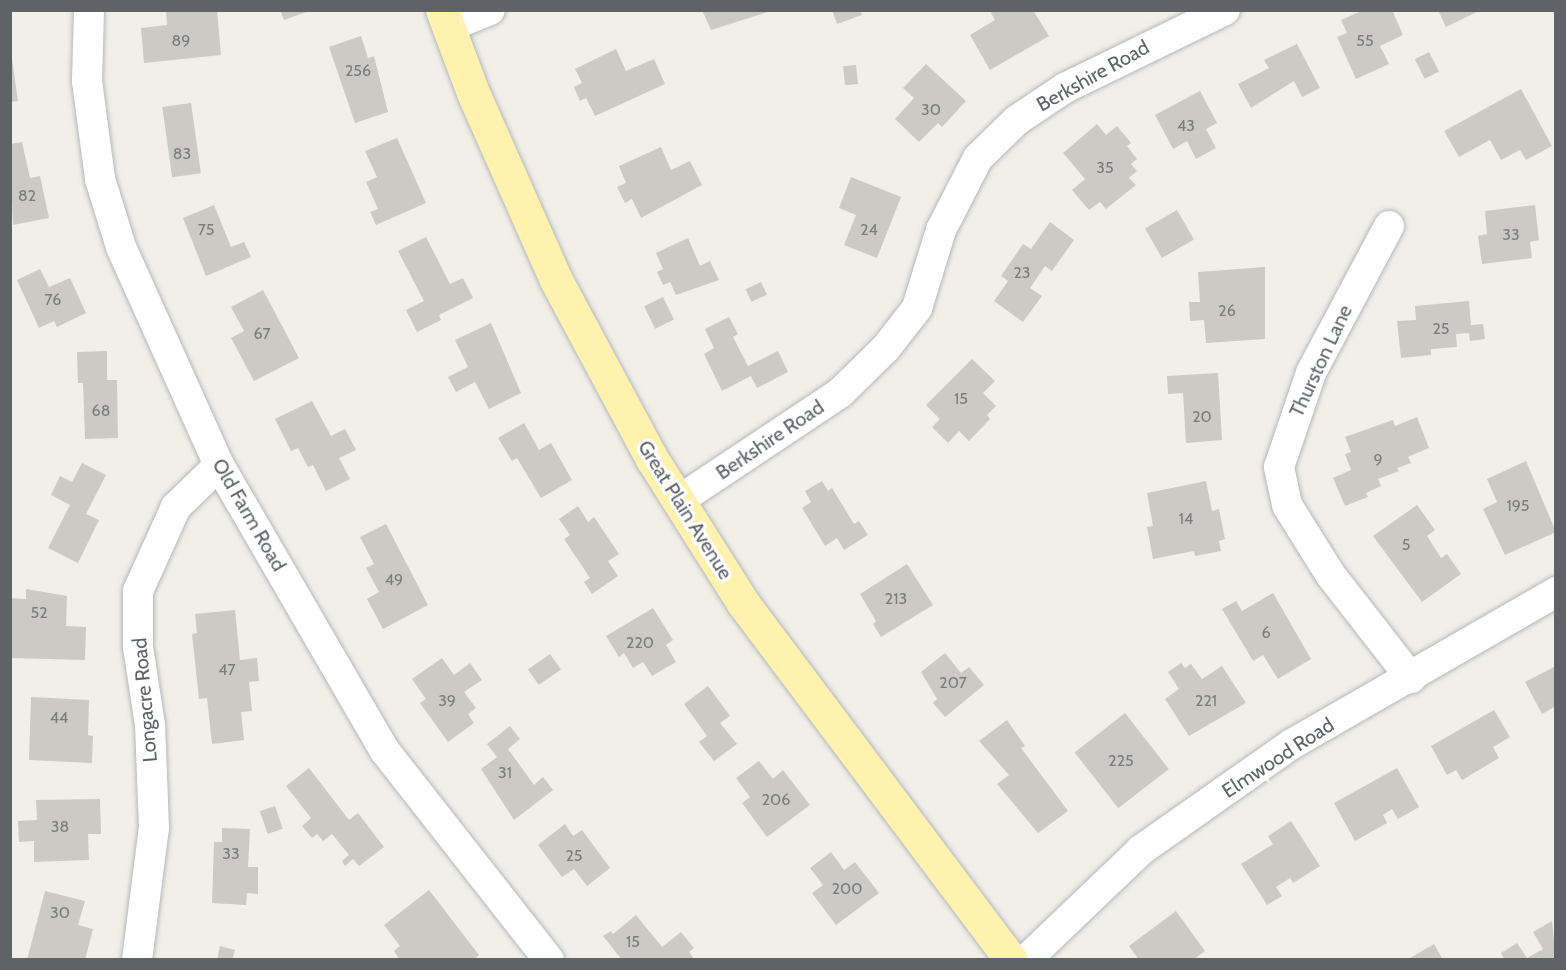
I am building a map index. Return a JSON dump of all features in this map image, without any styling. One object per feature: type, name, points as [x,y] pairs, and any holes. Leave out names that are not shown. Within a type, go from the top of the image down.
[{"type":"main road","name":"Great Plain Avenue","points":[[445,19],[556,280],[678,501],[743,603],[1011,960]]},
{"type":"street","name":"Old Farm Road","points":[[89,10],[87,81],[100,179],[121,247],[219,465],[385,751],[549,960]]},
{"type":"street","points":[[445,19],[490,10]]},
{"type":"street","name":"Berkshire Road","points":[[678,501],[840,393],[886,348],[917,308],[941,230],[978,158],[1017,120],[1065,88],[1225,10]]},
{"type":"street","name":"Thurston Lane","points":[[1389,226],[1311,373],[1279,467],[1287,505],[1330,574],[1411,678]]},
{"type":"street","name":"Longacre Road","points":[[137,960],[154,828],[150,725],[138,647],[138,591],[176,507],[219,465]]},
{"type":"street","name":"Elmwood Road","points":[[1026,960],[1141,850],[1292,744],[1411,678],[1556,591]]},
{"type":"building","points":[[166,10],[217,10],[221,55],[144,63],[141,28],[167,25]]},
{"type":"building","points":[[280,10],[309,10],[309,11],[284,20]]},
{"type":"building","points":[[702,10],[771,10],[771,11],[711,30]]},
{"type":"building","points":[[832,10],[860,10],[862,15],[837,24]]},
{"type":"building","points":[[995,10],[1033,10],[1049,36],[990,70],[970,35],[995,20],[991,13]]},
{"type":"building","points":[[1364,10],[1392,10],[1403,35],[1380,46],[1389,64],[1356,79],[1337,37],[1347,33],[1341,20]]},
{"type":"building","points":[[1438,10],[1481,10],[1446,27]]},
{"type":"building","points":[[361,36],[368,58],[374,56],[388,112],[355,123],[329,47]]},
{"type":"building","points":[[1297,44],[1320,88],[1302,97],[1294,81],[1251,108],[1238,84],[1269,68],[1264,60]]},
{"type":"building","points":[[10,45],[18,101],[10,102]]},
{"type":"building","points":[[616,49],[626,71],[654,59],[665,84],[595,116],[586,98],[580,101],[574,87],[582,83],[575,69]]},
{"type":"building","points":[[1429,52],[1439,72],[1425,79],[1415,59]]},
{"type":"building","points":[[926,64],[966,101],[942,127],[938,123],[919,142],[895,119],[914,98],[903,88]]},
{"type":"building","points":[[856,65],[858,84],[845,85],[843,66]]},
{"type":"building","points":[[1521,89],[1552,146],[1526,160],[1520,150],[1501,160],[1490,140],[1459,157],[1444,131]]},
{"type":"building","points":[[1200,91],[1217,123],[1206,129],[1216,148],[1196,159],[1187,141],[1173,149],[1155,115]]},
{"type":"building","points":[[191,103],[201,173],[172,177],[162,107]]},
{"type":"building","points":[[1097,124],[1106,135],[1117,126],[1131,143],[1127,146],[1137,159],[1131,164],[1137,171],[1129,178],[1136,185],[1106,209],[1100,202],[1089,210],[1072,190],[1085,179],[1063,153]]},
{"type":"building","points":[[397,138],[426,203],[376,225],[370,212],[378,209],[366,182],[377,177],[365,151]]},
{"type":"building","points":[[22,142],[30,178],[40,176],[49,218],[13,225],[10,144]]},
{"type":"building","points":[[661,147],[671,170],[690,161],[702,185],[641,218],[632,199],[625,203],[617,187],[626,183],[619,166]]},
{"type":"building","points":[[851,177],[901,197],[877,258],[844,245],[856,215],[839,208]]},
{"type":"building","points":[[214,205],[231,247],[244,242],[251,257],[206,276],[183,218]]},
{"type":"building","points":[[1535,205],[1539,240],[1530,242],[1532,258],[1482,264],[1478,236],[1487,234],[1485,211]]},
{"type":"building","points":[[1177,210],[1194,239],[1162,258],[1145,228]]},
{"type":"building","points":[[1050,222],[1074,240],[1052,271],[1045,266],[1030,288],[1042,296],[1023,322],[994,301],[1008,281],[1001,276],[1023,244],[1031,249]]},
{"type":"building","points":[[426,237],[450,284],[463,278],[473,298],[439,315],[441,320],[417,332],[406,310],[424,301],[398,251]]},
{"type":"building","points":[[688,238],[700,266],[710,261],[719,280],[676,295],[670,282],[663,285],[657,272],[663,269],[656,253]]},
{"type":"building","points":[[1265,267],[1265,339],[1206,343],[1204,320],[1190,321],[1189,302],[1200,302],[1198,272]]},
{"type":"building","points":[[40,269],[49,287],[70,278],[86,313],[57,327],[54,321],[39,328],[17,280]]},
{"type":"building","points":[[761,282],[767,295],[752,302],[746,289]]},
{"type":"building","points":[[263,290],[299,358],[254,381],[231,338],[244,331],[231,307]]},
{"type":"building","points":[[663,297],[674,319],[655,329],[644,306]]},
{"type":"building","points":[[1469,301],[1471,325],[1483,324],[1485,339],[1470,341],[1469,333],[1456,334],[1457,347],[1431,349],[1431,355],[1401,358],[1397,321],[1416,320],[1415,306]]},
{"type":"building","points":[[729,317],[738,334],[733,337],[748,366],[778,351],[788,372],[757,388],[751,376],[722,391],[704,354],[714,348],[705,329]]},
{"type":"building","points":[[491,323],[521,393],[489,409],[475,382],[456,392],[448,377],[468,367],[455,340]]},
{"type":"building","points":[[107,351],[107,380],[117,380],[118,438],[85,439],[83,383],[78,383],[77,352]]},
{"type":"building","points":[[972,359],[995,381],[983,393],[996,406],[987,415],[990,419],[969,441],[959,431],[948,443],[932,427],[940,419],[926,405]]},
{"type":"building","points":[[1218,373],[1222,440],[1186,443],[1183,393],[1168,394],[1167,376]]},
{"type":"building","points":[[312,401],[331,436],[345,429],[356,450],[339,458],[350,479],[326,491],[313,465],[308,467],[298,448],[291,451],[275,419]]},
{"type":"building","points":[[1417,417],[1429,448],[1408,457],[1411,463],[1397,468],[1399,471],[1378,479],[1381,486],[1366,493],[1368,497],[1345,506],[1333,478],[1351,470],[1345,454],[1351,452],[1345,437],[1393,420],[1395,426]]},
{"type":"building","points":[[524,423],[539,450],[551,443],[572,480],[541,498],[517,458],[512,461],[498,438]]},
{"type":"building","points":[[1526,461],[1556,532],[1505,555],[1483,509],[1497,502],[1487,479]]},
{"type":"building","points":[[82,463],[106,475],[86,514],[99,520],[78,563],[48,548],[70,505],[51,495],[60,476],[72,482]]},
{"type":"building","points":[[822,481],[828,491],[832,488],[854,524],[859,521],[868,535],[844,550],[837,538],[825,546],[802,508],[811,502],[805,491]]},
{"type":"building","points":[[1206,481],[1212,511],[1219,509],[1225,539],[1219,541],[1221,551],[1195,556],[1194,551],[1153,559],[1147,527],[1153,526],[1147,493]]},
{"type":"building","points":[[1417,505],[1435,530],[1427,536],[1441,558],[1447,554],[1461,574],[1422,602],[1373,536]]},
{"type":"building","points":[[578,506],[588,522],[594,517],[619,554],[608,561],[618,576],[592,594],[584,582],[590,578],[564,539],[570,535],[559,519]]},
{"type":"building","points":[[386,524],[428,605],[383,629],[367,599],[379,592],[366,568],[374,564],[360,537]]},
{"type":"building","points":[[907,564],[933,605],[881,637],[873,624],[876,621],[860,594]]},
{"type":"building","points":[[26,589],[67,596],[66,626],[86,627],[85,660],[10,658],[10,598],[26,599]]},
{"type":"building","points":[[1273,593],[1311,659],[1278,679],[1263,655],[1253,661],[1222,609],[1236,601],[1242,611]]},
{"type":"building","points":[[653,608],[673,640],[666,645],[676,662],[652,676],[643,662],[633,668],[624,653],[619,657],[606,636]]},
{"type":"building","points":[[235,610],[240,660],[257,658],[259,681],[249,682],[252,711],[241,712],[244,740],[212,744],[207,698],[199,699],[192,634],[197,633],[195,614]]},
{"type":"building","points":[[945,653],[961,673],[969,667],[984,685],[945,717],[933,703],[937,699],[921,672]]},
{"type":"building","points":[[550,654],[561,670],[539,685],[528,669]]},
{"type":"building","points":[[442,658],[454,675],[470,663],[482,680],[464,692],[476,708],[468,714],[474,723],[448,742],[420,703],[426,699],[412,679]]},
{"type":"building","points":[[1181,663],[1185,668],[1191,664],[1202,679],[1222,666],[1246,703],[1189,736],[1165,699],[1179,689],[1168,672]]},
{"type":"building","points":[[1556,666],[1556,706],[1542,714],[1525,682]]},
{"type":"building","points":[[708,686],[730,716],[720,723],[737,744],[714,761],[699,742],[707,736],[684,704]]},
{"type":"building","points":[[31,697],[89,700],[88,735],[93,736],[92,763],[29,760]]},
{"type":"building","points":[[1494,710],[1510,737],[1493,747],[1499,758],[1462,780],[1456,770],[1447,775],[1431,746]]},
{"type":"building","points":[[1125,713],[1169,769],[1118,808],[1075,752]]},
{"type":"building","points":[[1007,720],[1025,746],[1021,748],[1068,811],[1038,833],[997,784],[1009,775],[979,741]]},
{"type":"building","points":[[510,726],[520,739],[508,749],[534,785],[543,777],[553,790],[514,820],[481,769],[497,757],[487,744]]},
{"type":"building","points":[[759,761],[773,779],[783,770],[810,805],[767,837],[742,803],[750,797],[736,778]]},
{"type":"building","points":[[309,768],[349,820],[358,813],[384,847],[359,866],[353,859],[345,866],[342,861],[349,855],[332,834],[323,841],[317,834],[312,838],[302,826],[311,818],[286,786]]},
{"type":"building","points":[[1397,768],[1419,807],[1398,819],[1392,809],[1383,815],[1387,823],[1355,841],[1334,803]]},
{"type":"building","points":[[100,799],[101,834],[88,834],[89,860],[34,862],[34,841],[19,842],[18,821],[37,820],[36,800]]},
{"type":"building","points":[[275,806],[283,829],[268,834],[260,811]]},
{"type":"building","points":[[1291,821],[1320,866],[1293,883],[1290,878],[1276,887],[1282,896],[1267,905],[1241,864],[1273,844],[1268,836]]},
{"type":"building","points":[[565,824],[573,836],[582,830],[610,868],[587,886],[574,869],[562,877],[538,845]]},
{"type":"building","points":[[222,828],[250,829],[248,867],[258,867],[258,894],[247,893],[246,905],[212,903],[214,842],[222,842]]},
{"type":"building","points":[[831,852],[844,870],[855,862],[879,893],[836,925],[812,893],[823,885],[810,868]]},
{"type":"building","points":[[429,890],[479,955],[473,960],[400,960],[394,951],[400,946],[384,925]]},
{"type":"building","points":[[45,891],[85,901],[78,925],[93,929],[85,960],[27,960]]},
{"type":"building","points":[[1176,911],[1205,951],[1193,960],[1139,960],[1129,946]]},
{"type":"building","points":[[636,915],[662,947],[681,932],[694,948],[689,952],[695,960],[622,960],[603,936],[611,931],[613,934]]},
{"type":"building","points":[[1552,921],[1556,960],[1505,960],[1501,953],[1517,943],[1527,958],[1543,949],[1533,932]]},
{"type":"building","points":[[1434,944],[1443,960],[1411,960],[1410,958]]},
{"type":"building","points":[[220,946],[235,950],[232,960],[217,960]]}]
